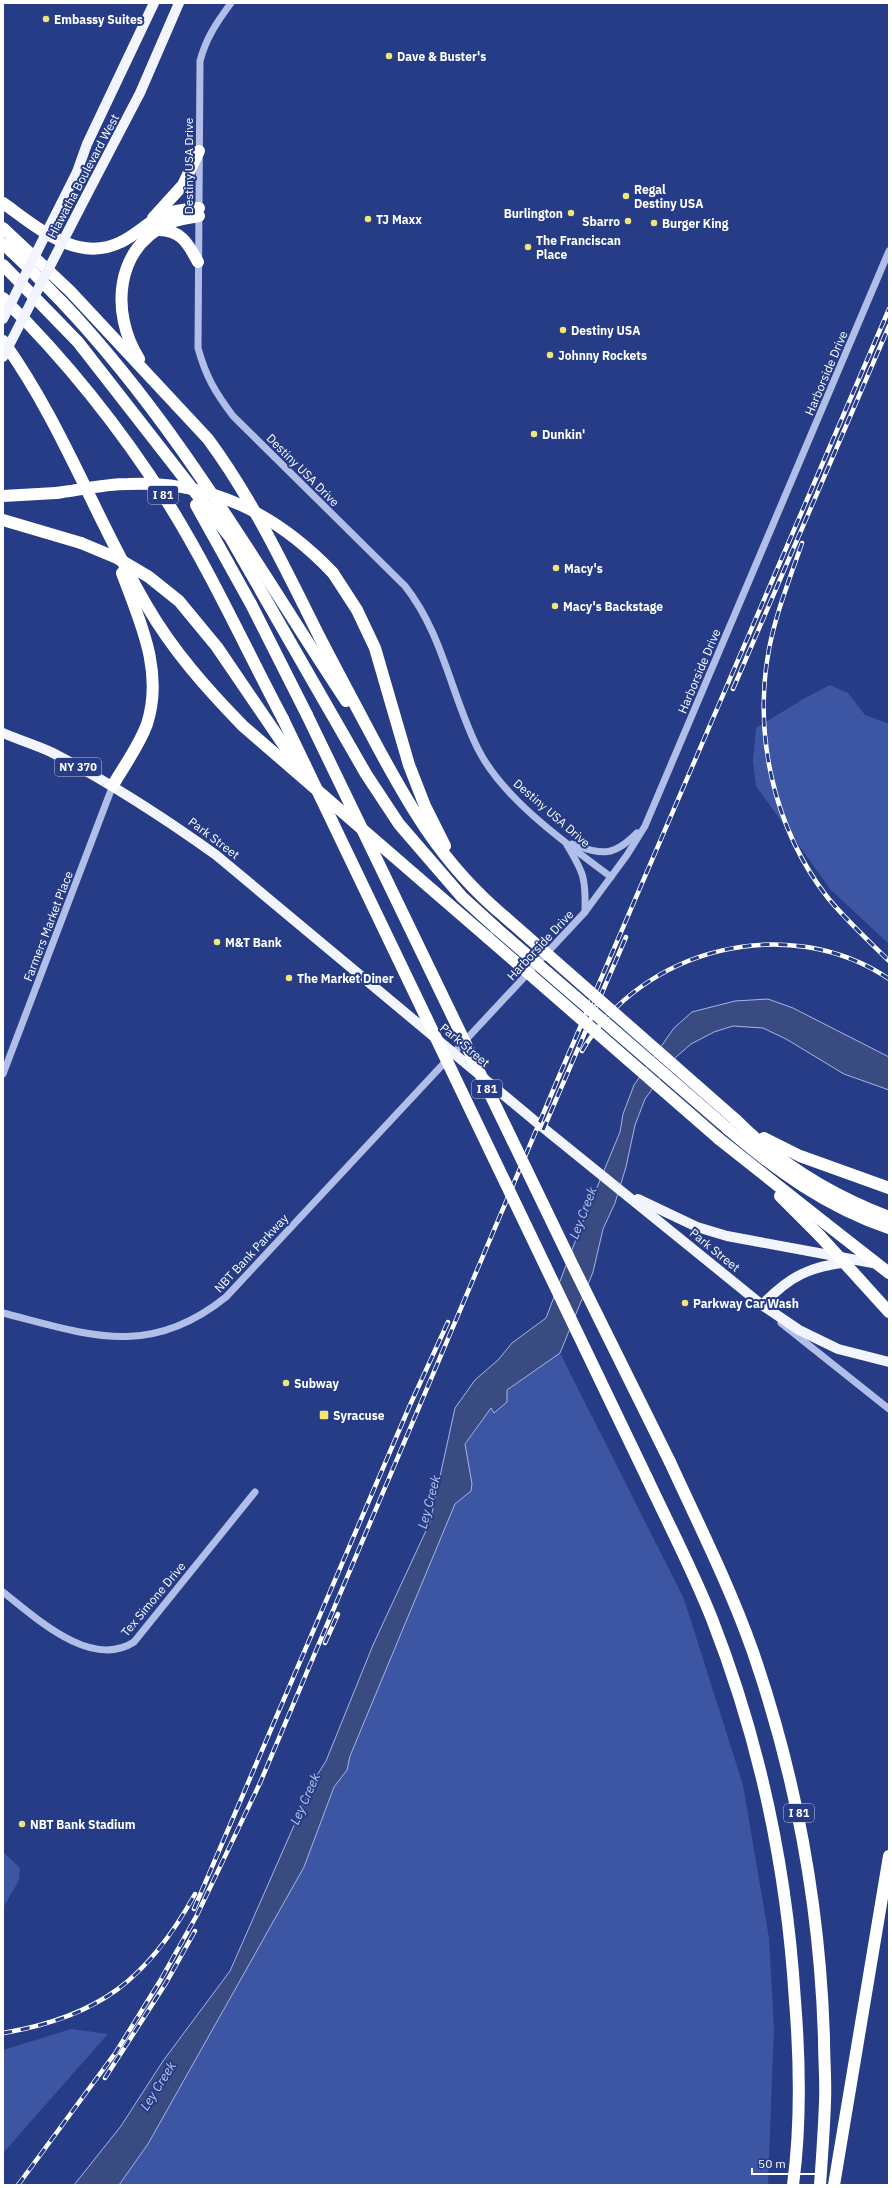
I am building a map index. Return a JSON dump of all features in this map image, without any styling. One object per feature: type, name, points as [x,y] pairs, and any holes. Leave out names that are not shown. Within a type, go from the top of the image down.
[{"type":"highway","points":[[150,377],[128,337],[120,303],[123,279],[129,262],[152,227],[183,185],[199,151]]},
{"type":"highway","points":[[3,203],[51,236],[82,249],[104,248],[121,242],[152,227],[199,212]]},
{"type":"highway","points":[[152,227],[178,233],[188,242],[198,262]]},
{"type":"highway","points":[[3,228],[70,291],[208,439],[244,493],[271,538],[320,638],[410,806],[441,851],[464,878],[487,903],[736,1120],[756,1140],[809,1179],[865,1208],[889,1216]]},
{"type":"highway","points":[[3,244],[91,333],[149,402],[197,470],[386,763]]},
{"type":"highway","name":"I 81","points":[[3,265],[78,342],[136,414],[209,526],[307,715],[553,1226],[670,1462],[724,1578],[753,1651],[778,1731],[798,1811],[811,1878],[822,1981],[826,2102],[820,2185]]},
{"type":"highway","name":"I 81","points":[[3,298],[44,340],[80,382],[168,503],[202,563],[283,719],[647,1478],[700,1592],[736,1685],[755,1748],[781,1866],[791,1939],[798,2047],[798,2106],[793,2185]]},
{"type":"highway","points":[[3,341],[44,405],[146,606],[168,640],[209,691],[243,726],[719,1139],[889,1273]]},
{"type":"highway","points":[[136,414],[230,537],[366,774],[399,824],[462,897],[728,1129],[781,1173],[833,1205],[889,1228]]},
{"type":"highway","points":[[3,496],[56,493],[126,484],[168,485],[199,490],[235,502],[263,516],[309,548],[333,573],[357,610],[375,648],[409,765],[425,806],[464,878]]},
{"type":"highway","points":[[102,519],[142,627],[150,652],[153,672],[152,704],[146,725],[136,747],[112,785]]},
{"type":"highway","points":[[3,520],[81,543],[117,558],[149,577],[179,601],[217,647],[320,798]]},
{"type":"highway","points":[[736,1120],[775,1145],[800,1156],[889,1188]]},
{"type":"highway","points":[[747,1162],[820,1236],[889,1312]]},
{"type":"highway","points":[[834,2185],[889,1856]]},
{"type":"main road","name":"Hiawatha Boulevard West","points":[[3,319],[77,172],[87,144],[154,3]]},
{"type":"main road","name":"Hiawatha Boulevard West","points":[[3,357],[140,93],[179,3]]},
{"type":"main road","name":"Park Street","points":[[3,733],[49,752],[112,785],[163,817],[216,855],[589,1165],[762,1305]]},
{"type":"main road","name":"NY 370","points":[[623,1192],[697,1227],[722,1234],[889,1266]]},
{"type":"main road","name":"NY 370","points":[[864,1261],[826,1265],[807,1270],[782,1285],[762,1305],[799,1330],[838,1349],[889,1362]]},
{"type":"street","name":"Destiny USA Drive","points":[[231,3],[214,26],[204,43],[200,61],[198,348],[204,372],[212,388],[233,416],[405,586],[418,603],[439,646],[462,713],[479,751],[499,780],[516,799],[565,841],[611,877]]},
{"type":"street","name":"Harborside Drive","points":[[453,1052],[529,974],[585,912],[611,877],[645,826],[889,251]]},
{"type":"street","name":"Farmers Market Place","points":[[3,1074],[112,785]]},
{"type":"street","points":[[565,841],[596,853],[610,853],[624,846],[645,826]]},
{"type":"street","points":[[565,841],[583,873],[586,884],[585,912]]},
{"type":"street","name":"NBT Bank Parkway","points":[[3,1313],[83,1334],[107,1337],[142,1336],[173,1329],[188,1323],[226,1297],[453,1052]]},
{"type":"street","name":"Park Street","points":[[762,1305],[847,1377],[889,1409]]},
{"type":"street","name":"Tex Simone Drive","points":[[3,1592],[42,1623],[66,1638],[91,1648],[106,1650],[127,1646],[134,1642],[255,1492]]},
{"type":"shaded area","points":[[830,685],[848,693],[865,715],[889,724],[889,944],[831,890],[756,786],[753,761],[756,728],[805,698]]},
{"type":"shaded area","points":[[560,1353],[684,1599],[743,1785],[769,1938],[774,2028],[768,2185],[119,2185],[148,2144],[304,1867],[334,1787],[347,1770],[350,1756],[455,1504],[471,1491],[465,1445],[492,1407],[494,1413],[507,1390]]},
{"type":"shaded area","points":[[3,1852],[20,1868],[19,1880],[3,1908]]},
{"type":"shaded area","points":[[71,2029],[108,2034],[3,2153],[3,2050]]},
{"type":"water","name":"Ley Creek","points":[[768,999],[793,1008],[889,1057],[889,1090],[844,1074],[786,1039],[763,1028],[733,1026],[714,1032],[691,1044],[676,1057],[645,1099],[635,1125],[626,1167],[615,1203],[603,1229],[593,1272],[560,1353],[507,1390],[507,1402],[494,1413],[491,1408],[465,1444],[472,1484],[471,1491],[455,1504],[350,1756],[347,1770],[334,1787],[304,1867],[148,2144],[119,2185],[74,2185],[121,2126],[163,2061],[230,1971],[314,1780],[326,1761],[373,1645],[430,1522],[455,1408],[475,1380],[498,1360],[512,1343],[546,1318],[581,1226],[620,1132],[623,1114],[634,1085],[674,1028],[692,1012],[735,1001]]},
{"type":"railway","points":[[18,2185],[116,2052],[160,1981],[197,1915],[260,1783],[560,1074],[889,309]]},
{"type":"railway","points":[[733,689],[889,326]]},
{"type":"railway","points":[[802,543],[775,622],[769,649],[765,682],[764,714],[766,747],[772,780],[781,812],[809,871],[835,906],[889,961]]},
{"type":"railway","points":[[543,1130],[626,937]]},
{"type":"railway","points":[[582,1051],[608,1016],[641,987],[679,965],[720,951],[763,945],[807,947],[849,958],[889,979]]},
{"type":"railway","points":[[194,1909],[410,1405],[448,1322]]},
{"type":"railway","points":[[325,1643],[338,1614]]},
{"type":"railway","points":[[3,2033],[37,2026],[67,2016],[94,2004],[117,1989],[139,1971],[159,1949],[177,1924],[195,1894]]},
{"type":"railway","points":[[105,2078],[166,1983],[195,1931]]},
{"type":"place","name":"Embassy Suites","points":[[46,19]]},
{"type":"place","name":"Dave & Buster's","points":[[389,56]]},
{"type":"place","name":"Regal Destiny USA","points":[[626,196]]},
{"type":"place","name":"Burlington","points":[[571,213]]},
{"type":"place","name":"TJ Maxx","points":[[368,219]]},
{"type":"place","name":"Sbarro","points":[[628,221]]},
{"type":"place","name":"Burger King","points":[[654,223]]},
{"type":"place","name":"The Franciscan Place","points":[[528,247]]},
{"type":"place","name":"Destiny USA","points":[[563,330]]},
{"type":"place","name":"Johnny Rockets","points":[[550,355]]},
{"type":"place","name":"Dunkin'","points":[[534,434]]},
{"type":"place","name":"Macy's","points":[[556,568]]},
{"type":"place","name":"Macy's Backstage","points":[[555,606]]},
{"type":"place","name":"M&T Bank","points":[[217,942]]},
{"type":"place","name":"The Market Diner","points":[[289,978]]},
{"type":"place","name":"Parkway Car Wash","points":[[685,1303]]},
{"type":"place","name":"Subway","points":[[286,1383]]},
{"type":"place","name":"Syracuse","points":[[324,1415]]},
{"type":"place","name":"NBT Bank Stadium","points":[[22,1824]]}]
